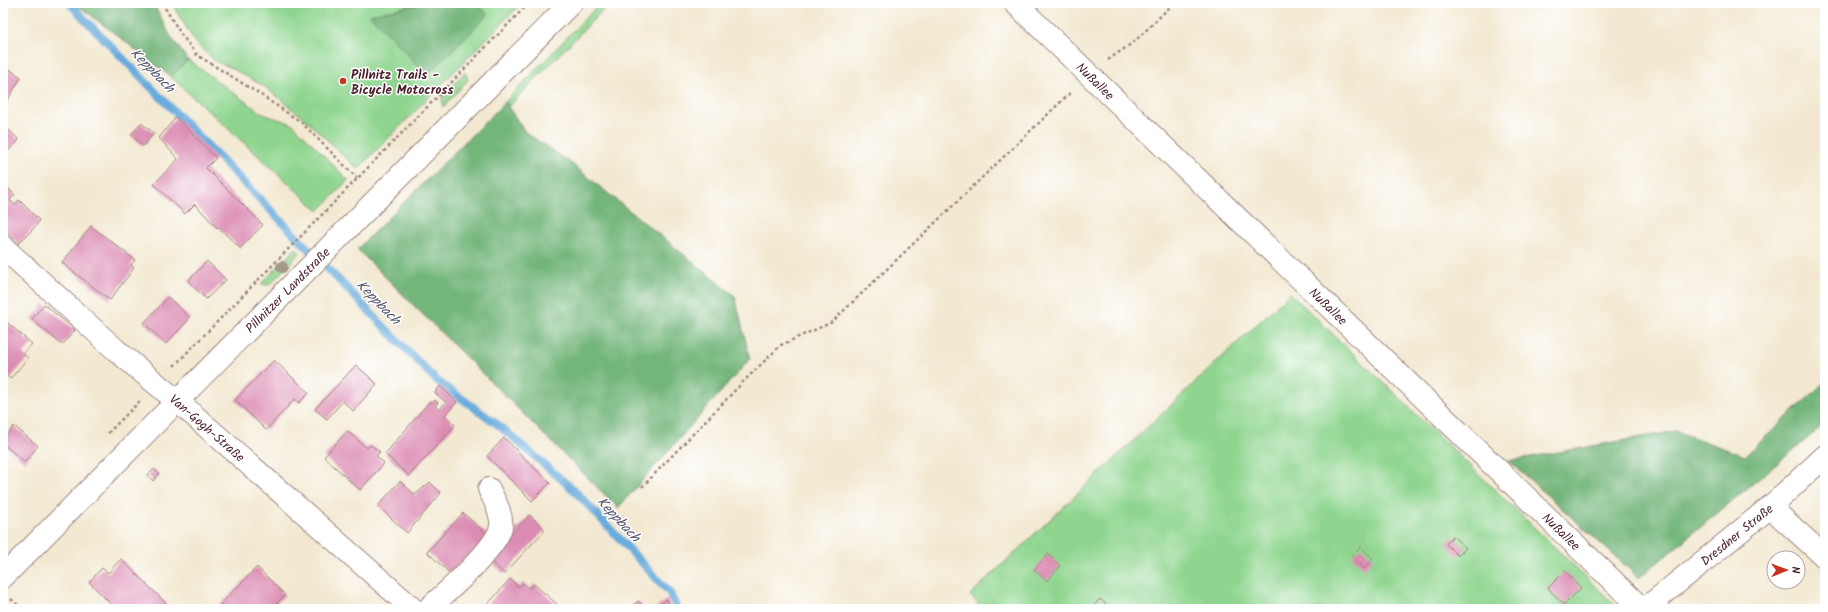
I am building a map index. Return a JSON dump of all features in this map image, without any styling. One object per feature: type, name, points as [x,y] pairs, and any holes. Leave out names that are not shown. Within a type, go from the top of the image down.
[{"type":"street","name":"Pillnitzer Landstraße","points":[[3,577],[571,3]]},
{"type":"street","name":"Nußallee","points":[[1015,3],[1642,609]]},
{"type":"street","name":"Van-Gogh-Straße","points":[[3,247],[116,350],[177,400],[413,609]]},
{"type":"street","name":"Dresdner Straße","points":[[1659,605],[1825,456]]},
{"type":"street","points":[[428,609],[459,580],[496,539],[501,526],[501,516],[489,489]]},
{"type":"street","points":[[1770,506],[1825,557]]},
{"type":"path","points":[[162,3],[181,34],[197,56],[302,123],[378,199]]},
{"type":"path","points":[[156,384],[529,3]]},
{"type":"path","points":[[642,487],[744,381],[781,345],[832,322],[1089,74],[1135,41],[1174,3]]},
{"type":"path","points":[[11,598],[22,609]]},
{"type":"green space","points":[[75,3],[153,3],[171,37],[188,60],[171,77]]},
{"type":"green space","name":"Pillnitz Trails - Bicycle Motocross","points":[[171,3],[423,3],[371,15],[488,15],[475,3],[522,3],[358,169],[306,120],[265,87],[230,67],[216,62],[196,43]]},
{"type":"green space","points":[[423,3],[475,3],[488,15],[427,75],[370,15]]},
{"type":"green space","points":[[600,3],[610,3],[509,106],[505,102]]},
{"type":"green space","points":[[188,60],[263,114],[293,124],[348,180],[319,211],[171,77]]},
{"type":"green space","points":[[465,72],[468,80],[443,107],[442,97]]},
{"type":"green space","points":[[505,102],[525,132],[567,160],[735,296],[750,359],[618,508],[357,249]]},
{"type":"green space","points":[[296,248],[300,253],[269,285],[261,284]]},
{"type":"green space","points":[[1290,293],[1619,609],[983,609],[970,595]]},
{"type":"green space","points":[[1825,382],[1825,424],[1639,578],[1509,461],[1676,431],[1745,456]]},
{"type":"building","points":[[3,65],[21,77],[3,108]]},
{"type":"building","points":[[176,117],[216,158],[206,168],[263,225],[240,248],[218,227],[217,228],[195,204],[185,214],[154,184],[178,159],[159,138]]},
{"type":"building","points":[[141,123],[154,133],[143,146],[131,135]]},
{"type":"building","points":[[9,130],[19,140],[3,156],[3,136]]},
{"type":"building","points":[[7,187],[15,195],[10,200],[15,205],[19,200],[39,220],[36,226],[18,244],[3,228],[3,191]]},
{"type":"building","points":[[91,226],[135,260],[131,265],[134,268],[110,300],[62,263]]},
{"type":"building","points":[[207,261],[226,280],[206,299],[188,281]]},
{"type":"building","points":[[168,297],[190,318],[166,344],[144,323]]},
{"type":"building","points":[[44,304],[75,330],[62,345],[32,319]]},
{"type":"building","points":[[3,319],[32,344],[23,354],[28,358],[10,379],[3,372]]},
{"type":"building","points":[[274,360],[309,393],[299,403],[295,399],[266,430],[235,400]]},
{"type":"building","points":[[356,365],[377,384],[353,411],[343,401],[327,419],[315,409]]},
{"type":"building","points":[[440,386],[457,402],[445,415],[455,425],[409,476],[385,454],[430,401],[432,403],[435,400],[438,403],[435,406],[439,410],[446,402],[435,393]]},
{"type":"building","points":[[14,426],[38,446],[25,462],[3,444],[3,440]]},
{"type":"building","points":[[347,431],[367,448],[370,445],[380,452],[376,456],[384,463],[360,490],[324,457]]},
{"type":"building","points":[[504,438],[550,483],[532,501],[487,456]]},
{"type":"building","points":[[154,469],[159,474],[153,481],[148,475]]},
{"type":"building","points":[[400,481],[415,495],[430,482],[441,493],[407,533],[378,506]]},
{"type":"building","points":[[463,513],[490,537],[454,577],[427,552]]},
{"type":"building","points":[[530,515],[545,530],[504,574],[488,559]]},
{"type":"building","points":[[1453,536],[1466,548],[1458,556],[1446,544]]},
{"type":"building","points":[[1361,547],[1373,559],[1364,569],[1352,556]]},
{"type":"building","points":[[1048,554],[1060,566],[1047,581],[1034,570]]},
{"type":"building","points":[[121,559],[172,609],[116,609],[89,582],[102,568],[108,573]]},
{"type":"building","points":[[257,567],[285,595],[271,609],[216,609]]},
{"type":"building","points":[[1565,571],[1581,588],[1564,605],[1548,588]]},
{"type":"building","points":[[510,579],[519,587],[523,583],[530,589],[534,584],[559,606],[556,609],[491,609],[487,605]]},
{"type":"building","points":[[667,599],[671,609],[655,609]]},
{"type":"building","points":[[1100,599],[1111,609],[1091,609]]},
{"type":"building","points":[[638,601],[645,609],[628,609]]},
{"type":"waterway","name":"Keppbach","points":[[69,3],[436,380],[497,424],[574,490],[670,593],[677,609]]},
{"type":"place","name":"Pillnitz Trails - Bicycle Motocross","points":[[343,81]]}]
